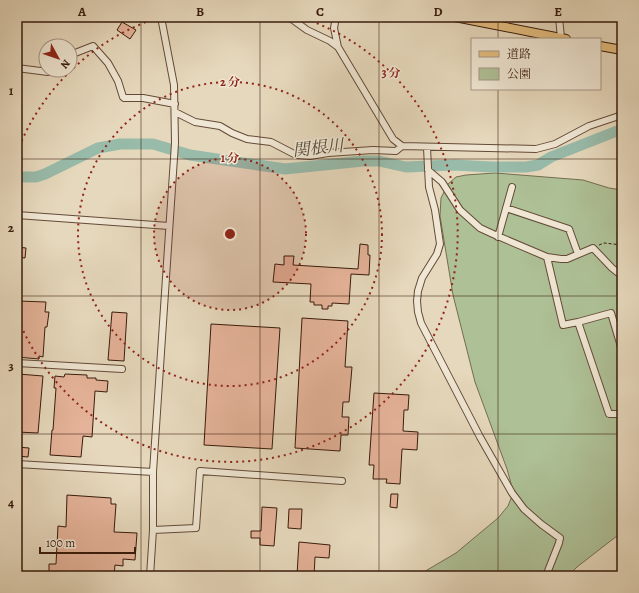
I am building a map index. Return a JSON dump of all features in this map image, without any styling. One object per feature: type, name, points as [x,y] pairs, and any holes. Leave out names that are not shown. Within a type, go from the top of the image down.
[{"type":"main road","points":[[455,17],[559,38]]},
{"type":"main road","points":[[601,46],[622,50]]},
{"type":"street","points":[[150,576],[153,472],[175,143],[174,85],[160,17]]},
{"type":"street","points":[[289,17],[307,30],[330,41],[338,48],[393,139],[402,146],[427,148],[536,149],[555,144],[589,126],[622,115]]},
{"type":"street","points":[[336,17],[334,28],[338,48]]},
{"type":"street","points":[[559,17],[564,38]]},
{"type":"street","points":[[78,52],[93,46],[108,63],[118,81],[124,98],[143,98],[175,104]]},
{"type":"street","points":[[17,68],[38,71]]},
{"type":"street","points":[[175,112],[195,122],[220,126],[247,139],[271,142],[296,155],[310,156],[328,153],[373,150],[396,151],[402,146]]},
{"type":"street","points":[[427,148],[429,187],[435,210],[440,244],[422,278],[418,291],[418,312],[421,323],[480,437],[512,493],[524,509],[560,538],[560,543],[546,576]]},
{"type":"street","points":[[428,170],[442,182],[460,210],[480,228],[547,257],[567,259],[593,248],[622,276]]},
{"type":"street","points":[[498,237],[512,187]]},
{"type":"street","points":[[506,208],[569,229],[578,254]]},
{"type":"street","points":[[17,215],[169,226]]},
{"type":"street","points":[[547,257],[562,325],[611,313],[622,350]]},
{"type":"street","points":[[578,322],[609,414],[617,414],[622,412]]},
{"type":"street","points":[[17,363],[122,369]]},
{"type":"street","points":[[17,464],[153,472]]},
{"type":"street","points":[[152,530],[196,528],[200,471],[342,481]]},
{"type":"path","points":[[593,248],[604,243],[622,245]]},
{"type":"green space","points":[[495,173],[583,180],[609,188],[622,190],[622,532],[577,567],[568,576],[417,576],[456,553],[498,518],[508,506],[512,496],[512,487],[507,469],[475,382],[453,295],[440,216],[441,198],[448,184],[456,177]]},
{"type":"building","points":[[122,22],[136,30],[130,39],[117,30]]},
{"type":"building","points":[[360,244],[368,245],[368,255],[370,255],[369,275],[351,274],[349,304],[332,303],[332,306],[328,306],[328,309],[322,309],[322,305],[314,305],[314,302],[310,302],[311,284],[273,282],[275,264],[284,265],[284,256],[294,256],[293,265],[358,269]]},
{"type":"building","points":[[17,247],[26,248],[25,258],[17,257]]},
{"type":"building","points":[[18,301],[46,302],[45,312],[49,312],[47,327],[45,327],[43,357],[39,356],[39,359],[17,357]]},
{"type":"building","points":[[112,312],[127,313],[124,361],[108,360]]},
{"type":"building","points":[[302,318],[348,321],[345,367],[352,367],[349,402],[343,402],[342,417],[349,417],[348,435],[341,435],[340,451],[295,448]]},
{"type":"building","points":[[211,324],[280,328],[272,449],[204,445]]},
{"type":"building","points":[[18,374],[43,376],[38,433],[17,432]]},
{"type":"building","points":[[65,374],[87,375],[87,378],[96,378],[96,380],[108,381],[107,392],[95,391],[92,437],[83,436],[81,457],[50,455],[56,388],[54,388],[55,376],[64,377]]},
{"type":"building","points":[[374,393],[409,395],[408,410],[404,410],[403,431],[418,432],[417,450],[402,449],[400,484],[386,483],[387,479],[373,479],[374,465],[369,465]]},
{"type":"building","points":[[17,447],[29,448],[28,457],[17,456]]},
{"type":"building","points":[[391,494],[398,494],[397,508],[390,507]]},
{"type":"building","points":[[67,495],[111,498],[111,504],[116,504],[114,532],[137,533],[135,560],[123,559],[123,566],[115,565],[114,576],[49,576],[49,564],[56,564],[58,526],[66,527]]},
{"type":"building","points":[[262,507],[277,508],[274,546],[260,545],[260,538],[251,538],[251,531],[261,531]]},
{"type":"building","points":[[289,509],[302,509],[301,529],[288,528]]},
{"type":"building","points":[[299,542],[330,545],[329,558],[315,557],[314,576],[297,575]]},
{"type":"waterway","name":"関根川","points":[[17,177],[36,177],[98,148],[120,144],[153,144],[190,155],[285,169],[363,161],[379,161],[406,167],[454,165],[526,167],[538,165],[551,157],[622,129]]}]
